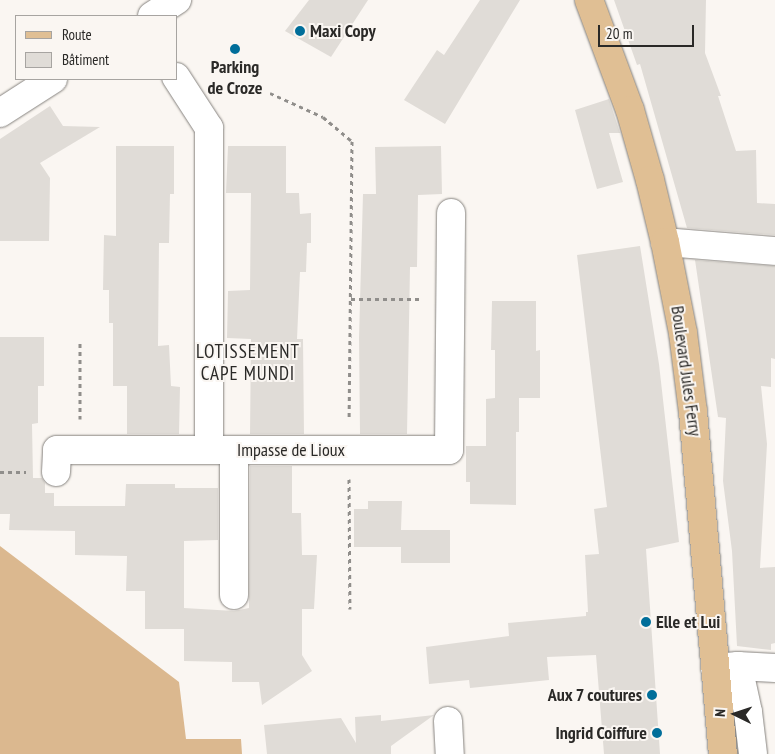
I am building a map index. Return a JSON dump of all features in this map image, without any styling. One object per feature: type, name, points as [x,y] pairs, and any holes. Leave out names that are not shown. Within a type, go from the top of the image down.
[{"type":"main road","name":"Boulevard Jules Ferry","points":[[589,0],[630,110],[665,242],[682,333],[727,667],[723,754]]},
{"type":"street","points":[[154,15],[177,0]]},
{"type":"street","points":[[0,113],[51,80]]},
{"type":"street","points":[[178,80],[209,128],[222,450],[234,594]]},
{"type":"street","name":"Impasse de Lioux","points":[[56,472],[57,450],[449,450],[451,214]]},
{"type":"street","points":[[665,242],[775,252]]},
{"type":"street","points":[[753,754],[748,712],[727,667],[775,668]]},
{"type":"street","points":[[448,721],[450,754]]},
{"type":"path","points":[[270,93],[323,117],[352,141],[349,450],[350,609]]},
{"type":"path","points":[[351,299],[450,300]]},
{"type":"path","points":[[80,342],[80,450]]},
{"type":"shaded area","points":[[0,546],[179,682],[186,739],[241,739],[242,754],[0,754]]},
{"type":"building","points":[[309,0],[368,0],[331,57],[285,31]]},
{"type":"building","points":[[480,0],[520,0],[445,124],[404,100],[437,50],[444,55]]},
{"type":"building","points":[[614,0],[706,0],[705,53],[721,96],[718,96],[736,151],[756,150],[757,203],[775,204],[775,235],[687,228],[640,64],[637,65]]},
{"type":"building","points":[[609,99],[620,133],[609,133],[623,182],[597,189],[575,110]]},
{"type":"building","points":[[50,106],[63,126],[100,127],[40,163],[50,178],[49,241],[0,241],[0,139]]},
{"type":"building","points":[[116,146],[174,146],[174,194],[170,194],[169,243],[159,243],[158,346],[169,345],[171,386],[180,387],[179,434],[127,434],[127,386],[113,386],[113,323],[109,323],[109,290],[103,290],[104,235],[116,236]]},
{"type":"building","points":[[228,146],[286,146],[286,193],[299,193],[300,214],[311,213],[311,243],[307,243],[306,272],[300,272],[297,339],[303,339],[304,434],[250,434],[251,339],[227,338],[228,291],[250,290],[251,193],[226,193]]},
{"type":"building","points":[[441,146],[442,194],[418,195],[417,267],[410,267],[407,434],[360,434],[359,338],[363,194],[376,194],[375,147]]},
{"type":"building","points":[[640,246],[659,364],[679,542],[646,549],[660,754],[604,754],[596,655],[547,657],[549,680],[470,688],[469,680],[429,684],[426,647],[509,636],[508,623],[586,616],[586,612],[588,612],[585,555],[599,554],[594,509],[607,507],[577,255]]},
{"type":"building","points":[[695,260],[775,266],[775,359],[771,358],[771,387],[761,386],[767,444],[760,568],[775,567],[775,643],[771,644],[771,650],[737,646],[732,551],[723,481],[726,418],[718,417]]},
{"type":"building","points":[[492,301],[536,301],[536,351],[540,350],[540,398],[519,398],[519,432],[516,432],[516,505],[470,504],[470,482],[466,482],[466,446],[486,446],[486,399],[495,398],[495,350],[491,350]]},
{"type":"building","points":[[0,337],[44,337],[44,386],[38,386],[38,423],[32,424],[33,478],[42,478],[45,483],[45,493],[54,493],[54,506],[125,506],[126,484],[175,484],[175,488],[218,488],[218,540],[184,541],[184,608],[234,611],[249,608],[250,466],[292,466],[292,513],[301,513],[302,555],[317,555],[314,609],[302,609],[302,655],[312,671],[262,705],[259,682],[232,682],[232,662],[184,661],[184,629],[145,629],[145,591],[126,591],[127,556],[75,555],[75,531],[9,530],[10,514],[0,514]]},
{"type":"building","points":[[368,501],[402,501],[401,530],[450,530],[450,563],[401,563],[401,547],[354,547],[354,509],[368,509]]},
{"type":"building","points":[[381,715],[381,721],[434,715],[391,746],[391,754],[267,754],[264,725],[341,718],[356,743],[355,717]]},
{"type":"place","name":"Maxi Copy","points":[[300,31]]},
{"type":"place","name":"Parking de Croze","points":[[235,49]]},
{"type":"place","name":"Elle et Lui","points":[[646,622]]},
{"type":"place","name":"Aux 7 coutures","points":[[652,695]]},
{"type":"place","name":"Ingrid Coiffure","points":[[657,733]]},
{"type":"district","name":"LOTISSEMENT CAPE MUNDI","points":[[248,363]]}]
